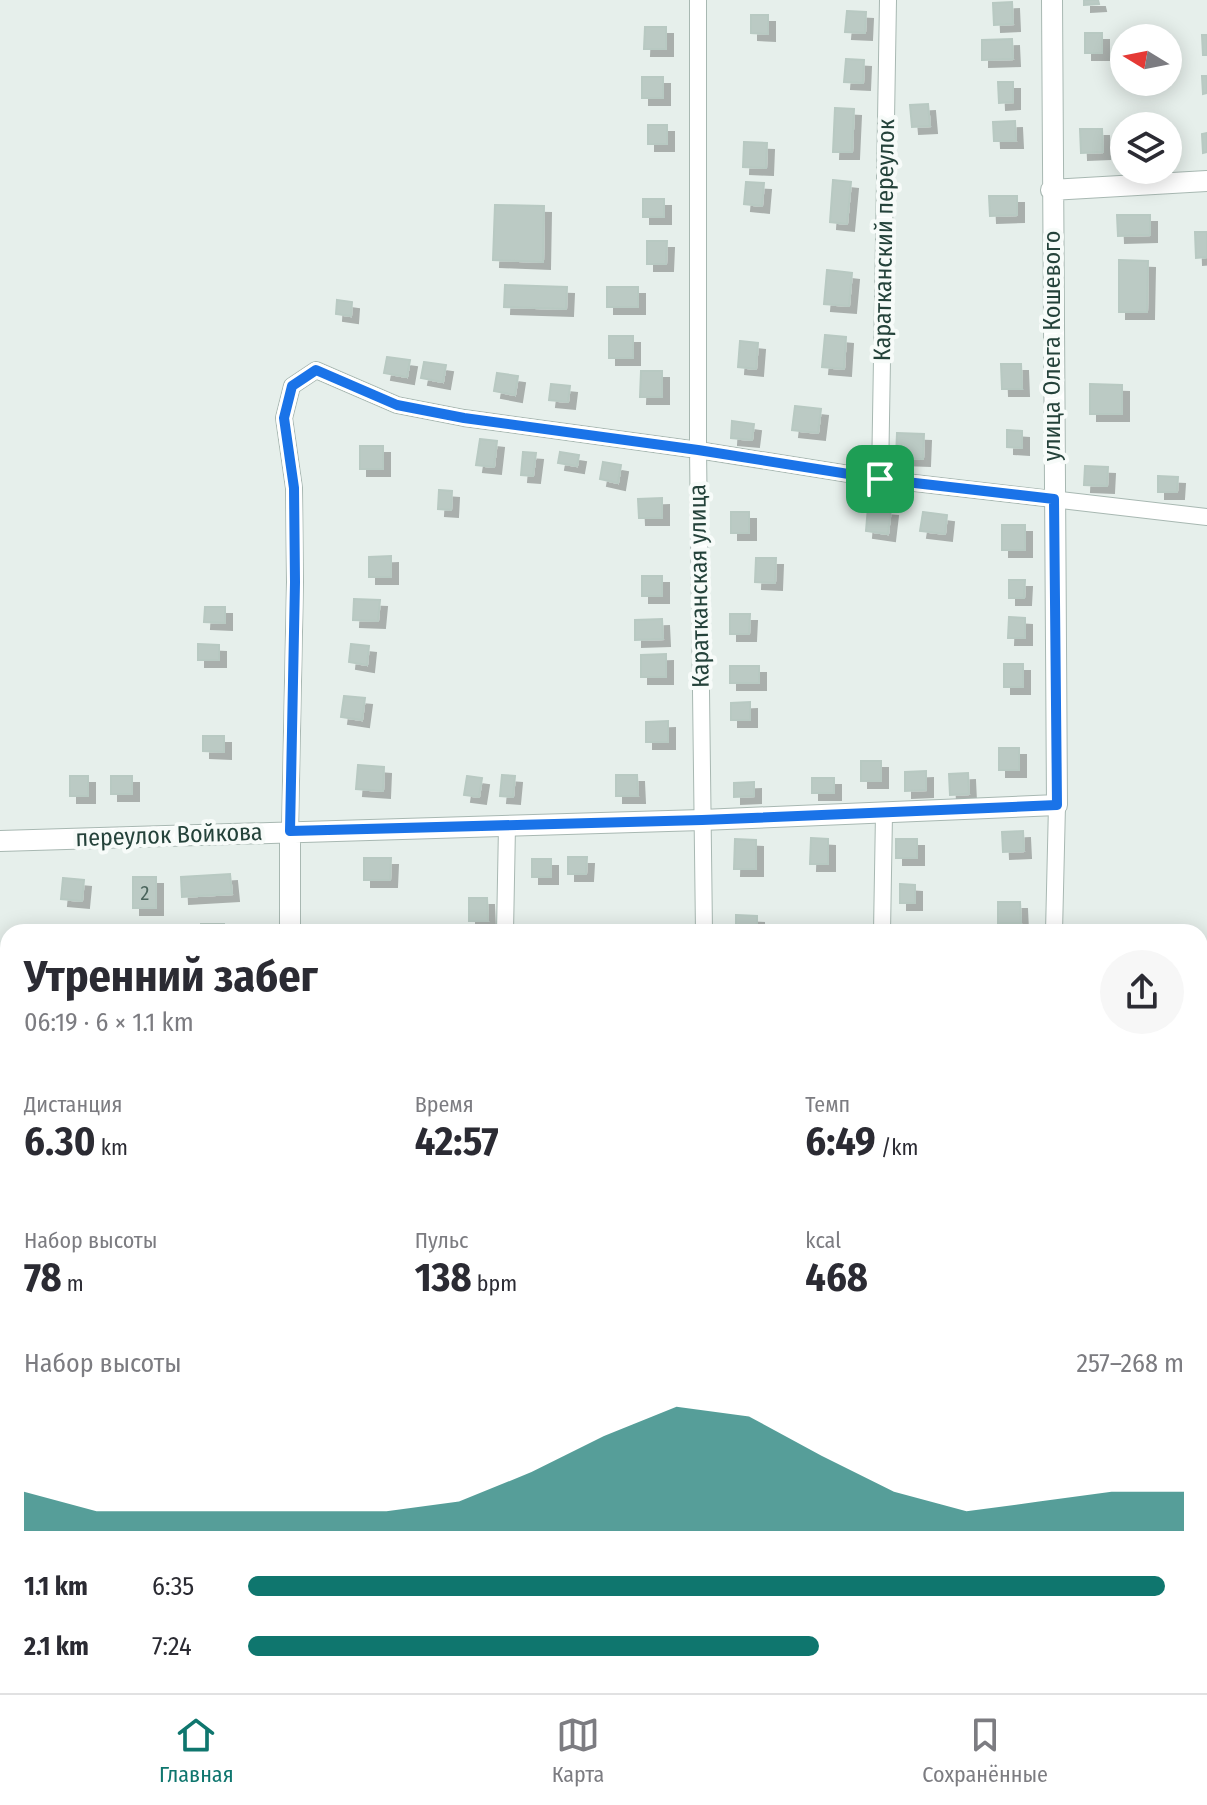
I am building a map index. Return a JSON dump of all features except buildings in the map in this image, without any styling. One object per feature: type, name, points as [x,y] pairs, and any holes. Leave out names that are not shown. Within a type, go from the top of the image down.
[{"type":"street","name":"Каратканская улица","points":[[698,0],[698,450],[704,924]]},
{"type":"street","name":"Каратканский переулок","points":[[880,479],[888,0]]},
{"type":"street","name":"улица Олега Кошевого","points":[[1052,0],[1057,805],[1054,924]]},
{"type":"street","points":[[1051,190],[1207,181]]},
{"type":"street","points":[[290,924],[295,566],[294,488],[284,418],[292,386],[316,370],[397,405],[464,418],[880,479],[1207,517]]},
{"type":"street","name":"переулок Войкова","points":[[0,841],[884,814],[1057,805]]},
{"type":"street","points":[[882,924],[884,814]]},
{"type":"street","points":[[505,924],[507,826]]},
{"type":"route","points":[[316,370],[397,405],[464,418],[880,479],[1054,499],[1057,805],[884,814],[290,831],[294,488],[284,418],[292,386],[316,370]]}]
